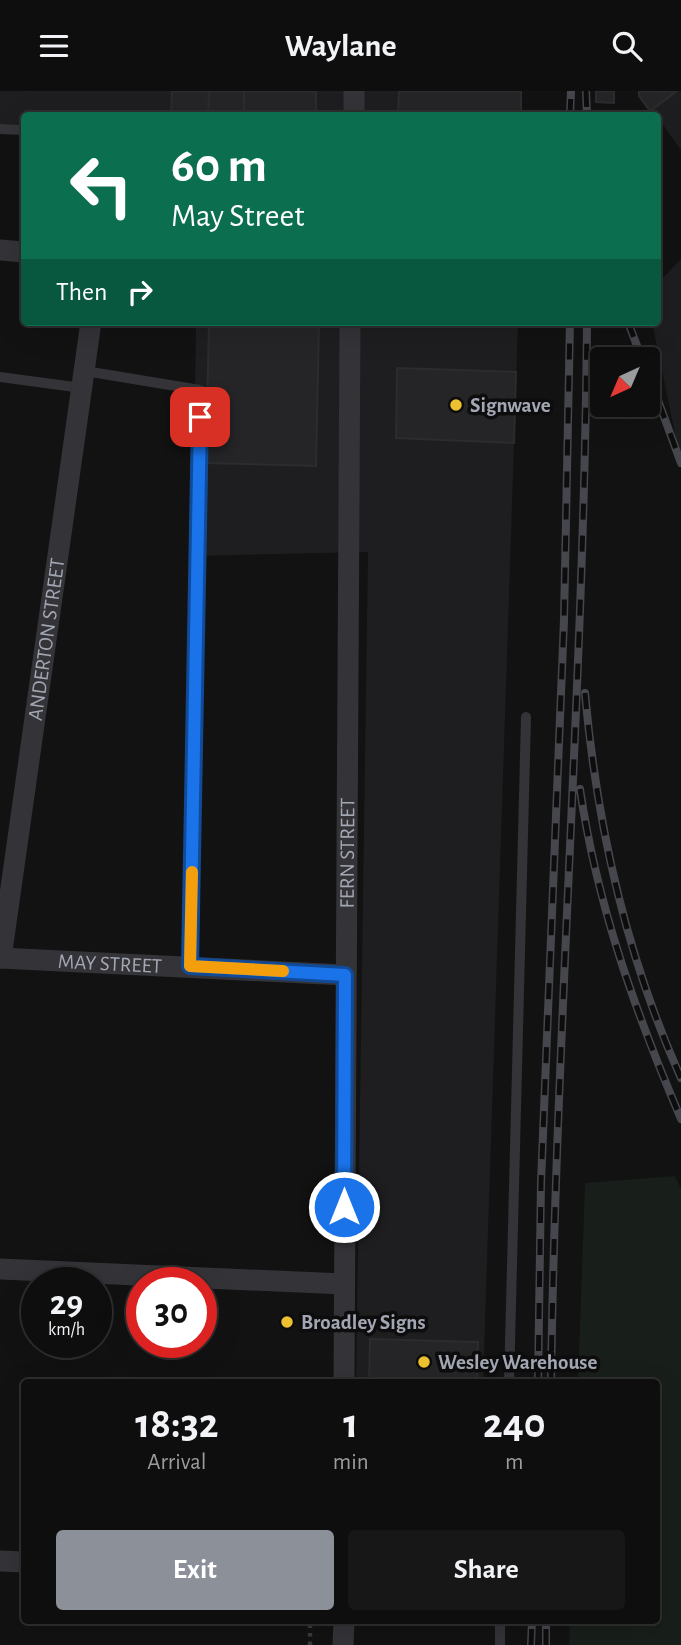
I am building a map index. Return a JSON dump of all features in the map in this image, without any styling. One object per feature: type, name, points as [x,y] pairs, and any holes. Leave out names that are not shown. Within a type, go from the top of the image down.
[{"type":"street","points":[[354,91],[354,112]]},
{"type":"street","points":[[0,250],[21,252]]},
{"type":"street","name":"ANDERTON STREET","points":[[0,958],[91,326]]},
{"type":"street","name":"FERN STREET","points":[[344,1379],[349,326]]},
{"type":"street","name":"MAY STREET","points":[[0,958],[345,975]]},
{"type":"street","points":[[0,1269],[344,1284]]},
{"type":"street","points":[[0,1561],[21,1562]]},
{"type":"street","points":[[344,1624],[344,1645]]},
{"type":"lane","points":[[0,129],[21,131]]},
{"type":"lane","points":[[0,377],[84,380],[200,390],[190,966]]},
{"type":"lane","points":[[509,1379],[526,717]]},
{"type":"lane","points":[[500,1624],[500,1645]]},
{"type":"path","points":[[310,1624],[310,1645]]},
{"type":"shaded area","points":[[0,91],[521,91],[521,112],[21,112],[21,125],[0,124]]},
{"type":"shaded area","points":[[642,91],[681,91],[681,150],[661,122],[661,112],[654,112]]},
{"type":"shaded area","points":[[681,259],[681,463],[660,361],[660,347],[657,347],[653,326],[661,326],[661,280]]},
{"type":"shaded area","points":[[196,326],[518,326],[483,1379],[356,1379],[368,552],[193,556]]},
{"type":"shaded area","points":[[675,1176],[681,1189],[681,1645],[569,1645],[570,1624],[660,1624],[660,1379],[578,1379],[585,1183]]},
{"type":"building","points":[[172,91],[209,91],[208,112],[171,112]]},
{"type":"building","points":[[209,91],[244,91],[244,112],[208,112]]},
{"type":"building","points":[[244,91],[316,91],[316,112],[244,112]]},
{"type":"building","points":[[399,91],[521,91],[521,112],[398,112]]},
{"type":"building","points":[[596,91],[614,91],[614,103],[596,102]]},
{"type":"building","points":[[639,91],[677,91],[650,111],[639,96]]},
{"type":"building","points":[[209,326],[319,326],[316,466],[206,463]]},
{"type":"building","name":"Signwave","points":[[397,368],[516,372],[514,443],[396,438]]},
{"type":"building","name":"Wesley Warehouse","points":[[370,1339],[478,1342],[477,1379],[369,1379]]},
{"type":"railway","points":[[570,112],[571,91]]},
{"type":"railway","points":[[586,91],[587,112]]},
{"type":"railway","points":[[538,1379],[541,1183],[564,620],[570,326]]},
{"type":"railway","points":[[551,1379],[558,1118],[581,587],[587,326]]},
{"type":"railway","points":[[630,326],[637,347]]},
{"type":"railway","points":[[660,406],[681,463]]},
{"type":"railway","points":[[585,693],[597,792],[617,890],[644,985],[681,1078]]},
{"type":"railway","points":[[580,789],[607,916],[633,998],[681,1119]]},
{"type":"railway","points":[[531,1645],[532,1624]]},
{"type":"railway","points":[[546,1624],[546,1645]]},
{"type":"slow traffic","points":[[192,872],[190,966],[283,971]]},
{"type":"place","name":"Signwave","points":[[456,405]]},
{"type":"place","name":"Broadley Signs","points":[[287,1322]]},
{"type":"place","name":"Wesley Warehouse","points":[[424,1362]]},
{"type":"route","points":[[200,417],[190,966],[345,975],[344,1207]]}]
